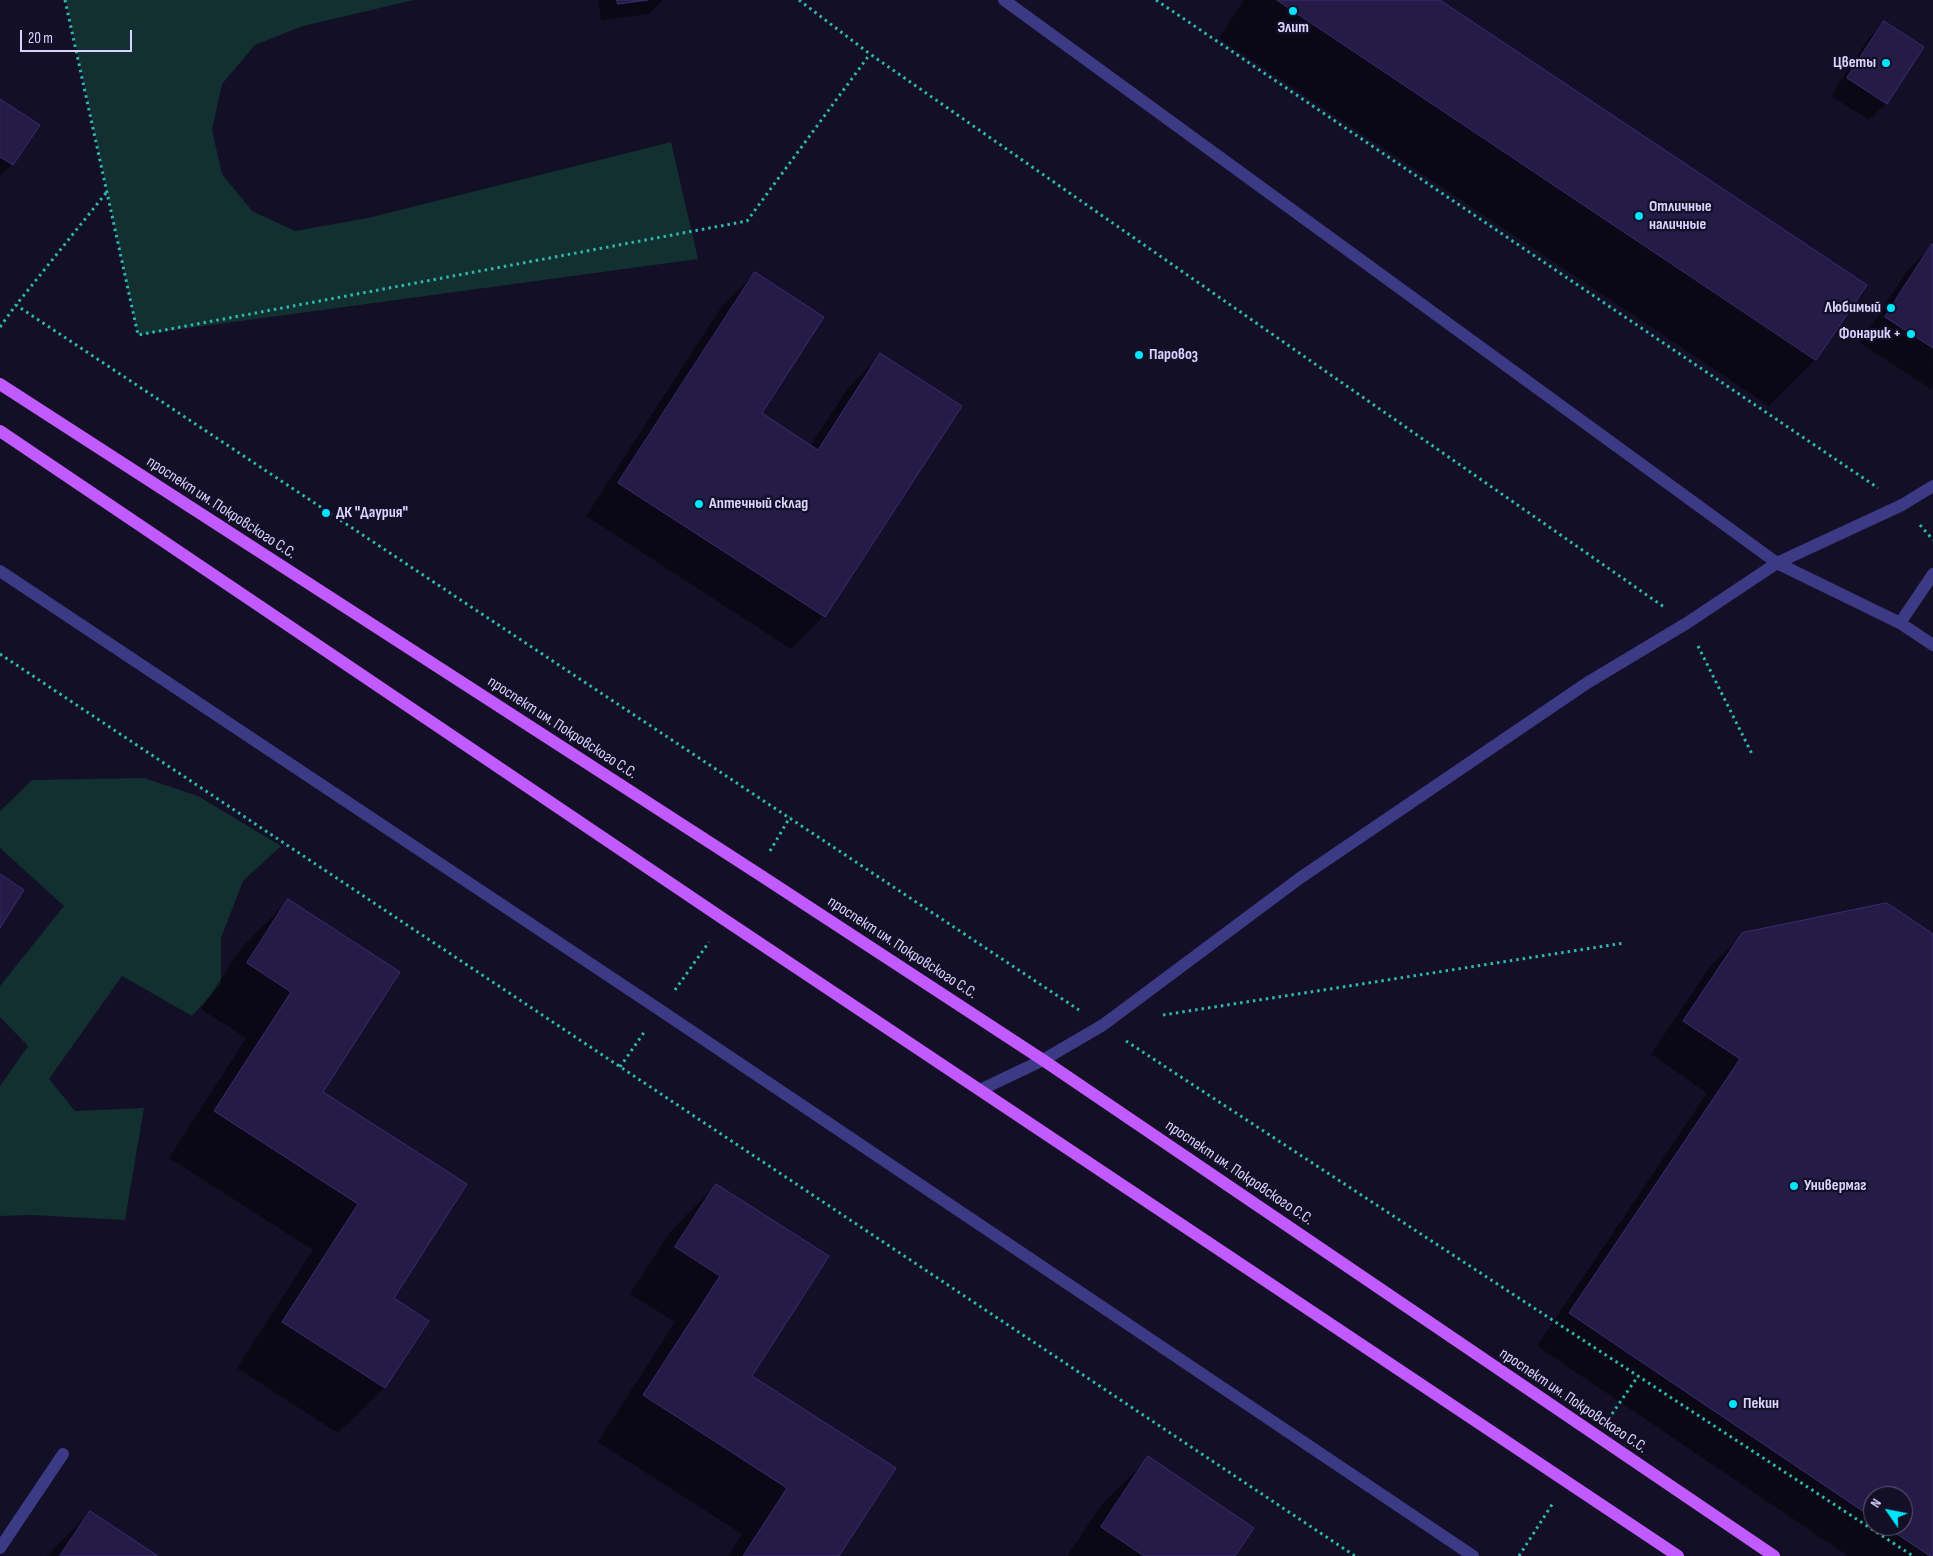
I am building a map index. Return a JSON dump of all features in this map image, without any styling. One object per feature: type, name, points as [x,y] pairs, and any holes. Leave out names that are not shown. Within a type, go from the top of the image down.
[{"type":"main road","name":"проспект им. Покровского С.С.","points":[[0,384],[1043,1060],[1774,1556]]},
{"type":"main road","points":[[0,431],[725,920],[1678,1556]]},
{"type":"street","points":[[1004,0],[1777,563],[1900,623],[1933,644]]},
{"type":"street","points":[[980,1090],[1043,1060],[1103,1025],[1300,878],[1587,683],[1687,623],[1777,563],[1902,505],[1933,486]]},
{"type":"street","points":[[0,571],[660,1010],[1473,1556]]},
{"type":"street","points":[[1900,623],[1933,574]]},
{"type":"street","points":[[0,1548],[63,1454]]},
{"type":"path","points":[[65,0],[138,335],[747,221],[870,54]]},
{"type":"path","points":[[799,0],[870,54],[1687,623],[1753,756]]},
{"type":"path","points":[[1156,0],[1902,505],[1933,540]]},
{"type":"path","points":[[0,326],[106,193]]},
{"type":"path","points":[[16,305],[1103,1025],[1913,1556]]},
{"type":"path","points":[[0,654],[1355,1556]]},
{"type":"path","points":[[757,873],[790,818]]},
{"type":"path","points":[[620,1067],[725,920]]},
{"type":"path","points":[[1158,1015],[1624,943]]},
{"type":"path","points":[[1519,1556],[1552,1506]]},
{"type":"green space","points":[[66,0],[414,0],[303,26],[255,45],[222,84],[212,130],[222,174],[252,211],[295,231],[368,218],[671,142],[698,259],[138,335]]},
{"type":"green space","points":[[144,778],[198,796],[281,846],[243,881],[221,938],[221,984],[192,1016],[122,976],[49,1079],[75,1111],[144,1108],[125,1220],[31,1215],[0,1216],[0,1086],[28,1046],[0,1017],[0,986],[64,906],[0,848],[0,811],[32,780]]},
{"type":"building","points":[[617,0],[648,0],[618,4]]},
{"type":"building","points":[[1277,0],[1440,0],[1867,285],[1816,360]]},
{"type":"building","name":"Цветы","points":[[1884,21],[1924,47],[1887,104],[1847,78]]},
{"type":"building","points":[[0,99],[40,125],[13,165],[0,157]]},
{"type":"building","points":[[1933,245],[1933,348],[1885,317]]},
{"type":"building","points":[[755,272],[824,317],[762,413],[818,450],[880,353],[962,406],[825,617],[618,483]]},
{"type":"building","points":[[0,874],[24,890],[0,928]]},
{"type":"building","points":[[288,899],[400,972],[323,1092],[467,1184],[394,1298],[429,1321],[385,1388],[282,1322],[358,1204],[214,1111],[291,992],[247,963]]},
{"type":"building","name":"Универмаг","points":[[1887,903],[1933,934],[1933,1556],[1930,1556],[1900,1536],[1913,1536],[1913,1486],[1863,1486],[1863,1511],[1569,1313],[1740,1059],[1683,1021],[1742,933]]},
{"type":"building","points":[[716,1184],[829,1256],[752,1376],[896,1468],[839,1556],[743,1556],[787,1488],[643,1395],[720,1276],[675,1247]]},
{"type":"building","points":[[1148,1456],[1254,1528],[1235,1556],[1144,1556],[1101,1527]]},
{"type":"building","points":[[90,1511],[158,1556],[60,1556]]},
{"type":"place","name":"Элит","points":[[1293,11]]},
{"type":"place","name":"Цветы","points":[[1886,63]]},
{"type":"place","name":"Отличные наличные","points":[[1639,216]]},
{"type":"place","name":"Любимый","points":[[1891,308]]},
{"type":"place","name":"Фонарик +","points":[[1911,334]]},
{"type":"place","name":"Паровоз","points":[[1139,355]]},
{"type":"place","name":"Аптечный склад","points":[[699,504]]},
{"type":"place","name":"ДК \"Даурия\"","points":[[326,513]]},
{"type":"place","name":"Универмаг","points":[[1794,1186]]},
{"type":"place","name":"Пекин","points":[[1733,1404]]}]
